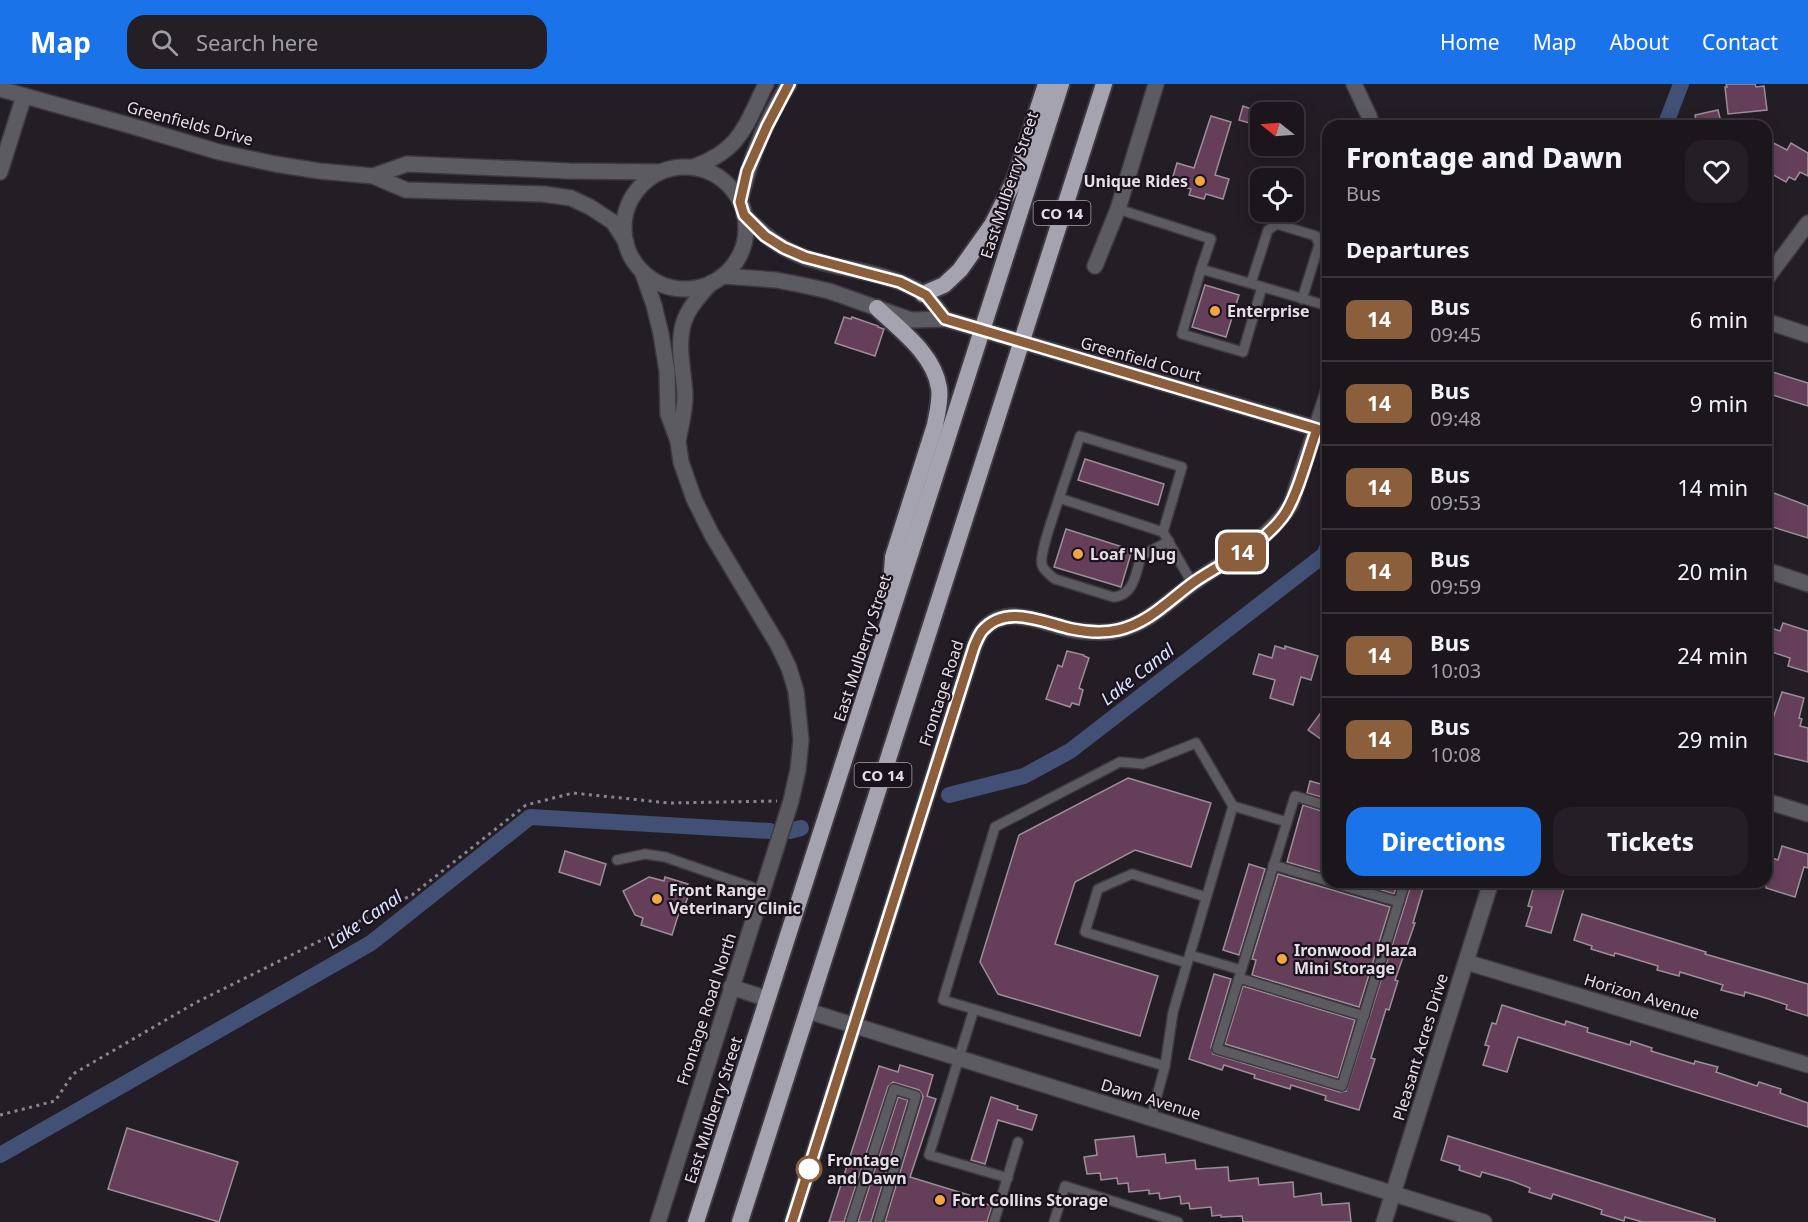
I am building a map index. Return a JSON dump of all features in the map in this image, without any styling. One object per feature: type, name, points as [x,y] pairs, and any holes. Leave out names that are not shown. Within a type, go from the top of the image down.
[{"type":"highway","points":[[923,294],[944,285],[960,270],[992,225],[1015,179],[1046,84]]},
{"type":"highway","name":"East Mulberry Street","points":[[696,1222],[1060,84]]},
{"type":"highway","name":"CO 14","points":[[740,1222],[1104,84]]},
{"type":"highway","points":[[877,308],[923,352],[933,369],[939,388],[934,425],[893,557],[888,626]]},
{"type":"street","points":[[693,167],[721,155],[739,137],[766,84]]},
{"type":"street","points":[[678,441],[685,395],[681,346],[683,324],[688,311],[740,255],[746,228],[742,208],[747,171],[771,117],[789,84]]},
{"type":"street","points":[[1095,266],[1118,209],[1156,84]]},
{"type":"street","points":[[1354,84],[1371,120]]},
{"type":"street","name":"Greenfields Drive","points":[[0,89],[219,152],[319,171],[373,176]]},
{"type":"street","points":[[0,172],[24,96]]},
{"type":"street","points":[[373,176],[407,164],[569,171],[660,172]]},
{"type":"street","points":[[626,242],[624,225],[627,209],[635,194],[646,181],[660,172],[676,167],[693,167],[710,172],[724,181],[733,190],[742,208],[765,236],[784,248],[805,257],[900,282],[923,294],[945,319]]},
{"type":"street","points":[[373,176],[406,190],[543,194],[571,198],[613,222],[626,242],[632,258],[642,271],[656,281],[671,287],[685,289],[698,287],[717,279],[776,280],[829,291],[911,320],[945,319]]},
{"type":"street","points":[[1772,271],[1808,223]]},
{"type":"street","points":[[642,271],[661,334],[667,371],[668,414],[678,441]]},
{"type":"street","name":"Greenfield Court","points":[[945,319],[1322,431]]},
{"type":"street","points":[[1772,323],[1808,335]]},
{"type":"street","name":"Frontage Road","points":[[792,1222],[974,647],[983,630],[1005,617],[1018,616],[1074,630],[1108,632],[1121,630],[1150,618],[1192,583],[1262,539],[1282,519],[1291,504],[1322,431]]},
{"type":"street","name":"Frontage Road North","points":[[658,1222],[791,801],[798,770],[801,740],[799,708],[789,668],[694,500],[681,462],[678,441]]},
{"type":"street","points":[[1772,572],[1808,584]]},
{"type":"street","points":[[1772,803],[1808,814]]},
{"type":"street","name":"Pleasant Acres Drive","points":[[1384,1222],[1489,888]]},
{"type":"street","name":"Horizon Avenue","points":[[1466,962],[1808,1065]]},
{"type":"street","points":[[731,987],[768,999]]},
{"type":"street","name":"Dawn Avenue","points":[[808,1011],[1484,1222]]},
{"type":"lane","points":[[1118,209],[1211,239],[1182,334],[1243,352],[1262,287]]},
{"type":"lane","points":[[1251,284],[1268,230],[1277,224],[1316,236],[1319,245],[1302,298]]},
{"type":"lane","points":[[1201,269],[1322,304]]},
{"type":"lane","points":[[1163,532],[1182,467],[1080,436],[1043,552],[1042,564],[1047,574],[1055,579],[1113,597],[1121,597],[1133,584],[1141,556],[1168,541]]},
{"type":"lane","points":[[1059,498],[1163,532],[1192,583]]},
{"type":"lane","points":[[1165,1066],[943,1000],[994,827],[1120,762],[1143,764],[1196,743],[1233,806],[1287,822]]},
{"type":"lane","points":[[1322,804],[1295,796],[1217,1049],[1342,1086],[1403,888]]},
{"type":"lane","points":[[1150,1118],[1165,1066],[1173,1012],[1233,806]]},
{"type":"lane","points":[[616,860],[645,854],[665,857],[763,891]]},
{"type":"lane","points":[[1274,865],[1322,880]]},
{"type":"lane","points":[[1206,897],[1132,874],[1098,889],[1085,932],[1240,974],[1364,1016]]},
{"type":"lane","points":[[1350,888],[1398,902]]},
{"type":"lane","points":[[974,1010],[929,1155],[1008,1178]]},
{"type":"lane","points":[[851,1222],[894,1089],[916,1096],[878,1222]]},
{"type":"lane","points":[[994,1222],[1018,1143]]},
{"type":"lane","points":[[1054,1222],[1065,1186],[1178,1222]]},
{"type":"path","points":[[0,1115],[55,1101],[73,1074],[195,1003],[412,896],[526,805],[573,793],[669,803],[791,801]]},
{"type":"building","points":[[1726,84],[1764,86],[1767,110],[1728,114]]},
{"type":"building","points":[[1243,106],[1250,108],[1250,123],[1239,120]]},
{"type":"building","points":[[1718,110],[1720,120],[1696,120],[1695,115]]},
{"type":"building","points":[[1211,116],[1231,122],[1215,175],[1229,179],[1223,199],[1206,194],[1204,199],[1189,195],[1191,189],[1171,183],[1177,163],[1194,168]]},
{"type":"building","points":[[1772,142],[1787,150],[1791,143],[1808,153],[1808,176],[1800,172],[1795,180],[1789,177],[1786,182],[1772,174]]},
{"type":"building","name":"Enterprise","points":[[1205,285],[1239,295],[1226,337],[1192,327]]},
{"type":"building","points":[[844,317],[851,319],[852,317],[884,329],[875,356],[835,343]]},
{"type":"building","points":[[1772,372],[1808,383],[1808,406],[1772,395]]},
{"type":"building","name":"Loaf 'N Jug","points":[[1085,459],[1164,484],[1158,505],[1078,480]]},
{"type":"building","points":[[1772,492],[1808,506],[1808,538],[1772,527]]},
{"type":"building","points":[[1066,529],[1132,550],[1121,587],[1054,567]]},
{"type":"building","points":[[1783,623],[1808,631],[1808,672],[1788,666],[1790,658],[1772,652],[1772,628],[1780,631]]},
{"type":"building","points":[[1275,646],[1285,649],[1285,646],[1318,656],[1311,680],[1301,677],[1293,705],[1270,698],[1275,680],[1253,674],[1259,654],[1272,658]]},
{"type":"building","points":[[1067,651],[1089,658],[1079,688],[1083,690],[1079,705],[1072,703],[1070,707],[1046,699],[1058,665],[1062,667]]},
{"type":"building","points":[[1782,692],[1804,698],[1799,718],[1802,719],[1800,726],[1808,728],[1808,762],[1772,753],[1772,721]]},
{"type":"building","points":[[1322,711],[1322,740],[1308,730]]},
{"type":"building","points":[[1128,778],[1211,803],[1191,867],[1135,850],[1075,882],[1055,944],[1158,976],[1140,1036],[998,994],[980,962],[1019,835]]},
{"type":"building","points":[[1310,781],[1322,784],[1322,797],[1307,793]]},
{"type":"building","points":[[1303,805],[1322,811],[1322,872],[1287,862]]},
{"type":"building","points":[[1782,846],[1808,854],[1808,868],[1804,867],[1795,897],[1766,888],[1772,888],[1772,858],[1778,860]]},
{"type":"building","points":[[565,851],[606,864],[600,885],[559,872]]},
{"type":"building","points":[[1249,864],[1265,869],[1239,955],[1223,950]]},
{"type":"building","points":[[1278,874],[1390,907],[1359,1007],[1252,975],[1256,960],[1252,959]]},
{"type":"building","name":"Front Range Veterinary Clinic","points":[[649,877],[664,881],[665,877],[688,884],[686,890],[690,891],[684,908],[681,906],[672,935],[641,925],[643,918],[635,915],[623,891]]},
{"type":"building","points":[[1374,888],[1396,888],[1394,894]]},
{"type":"building","points":[[1410,888],[1423,888],[1413,923],[1415,923],[1395,980],[1398,981],[1389,1010],[1386,1009],[1371,1058],[1375,1059],[1359,1110],[1325,1100],[1326,1096],[1291,1085],[1290,1089],[1254,1078],[1255,1075],[1224,1065],[1222,1070],[1189,1059],[1214,974],[1231,979],[1211,1047],[1213,1054],[1340,1092],[1346,1091]]},
{"type":"building","points":[[1533,888],[1564,888],[1551,933],[1526,926],[1532,907],[1528,906]]},
{"type":"building","points":[[1582,914],[1706,952],[1705,954],[1808,984],[1808,1016],[1786,1009],[1787,1005],[1769,999],[1745,992],[1744,996],[1721,990],[1723,985],[1680,972],[1679,976],[1657,970],[1658,966],[1615,953],[1614,956],[1591,949],[1592,946],[1574,940]]},
{"type":"building","points":[[1243,986],[1355,1020],[1338,1078],[1225,1044]]},
{"type":"building","points":[[1502,1005],[1565,1025],[1566,1021],[1588,1028],[1587,1032],[1630,1045],[1631,1041],[1652,1048],[1651,1051],[1694,1064],[1695,1061],[1718,1067],[1716,1072],[1757,1086],[1759,1082],[1781,1089],[1780,1093],[1808,1103],[1808,1127],[1518,1037],[1507,1072],[1483,1065],[1489,1046],[1485,1045],[1492,1023],[1496,1024]]},
{"type":"building","points":[[900,1065],[933,1075],[927,1096],[936,1099],[910,1177],[982,1199],[981,1202],[992,1206],[987,1222],[885,1222],[923,1097],[919,1090],[893,1082],[888,1087],[844,1222],[829,1222],[879,1066],[898,1072]]},
{"type":"building","points":[[898,1097],[908,1100],[871,1222],[858,1222]]},
{"type":"building","points":[[991,1097],[1037,1115],[1032,1130],[998,1120],[985,1164],[971,1160]]},
{"type":"building","points":[[127,1128],[238,1162],[219,1222],[108,1189]]},
{"type":"building","points":[[1134,1136],[1137,1157],[1165,1154],[1166,1163],[1195,1160],[1196,1169],[1228,1167],[1229,1181],[1258,1178],[1259,1185],[1293,1182],[1294,1197],[1321,1193],[1322,1205],[1349,1203],[1351,1222],[1243,1222],[1242,1216],[1212,1216],[1211,1207],[1190,1209],[1189,1203],[1181,1204],[1180,1196],[1160,1199],[1159,1193],[1149,1194],[1149,1190],[1129,1192],[1128,1183],[1118,1184],[1117,1178],[1101,1180],[1100,1173],[1087,1174],[1084,1157],[1097,1155],[1095,1140]]},
{"type":"building","points":[[1448,1136],[1715,1219],[1715,1222],[1642,1222],[1625,1217],[1624,1221],[1601,1214],[1602,1210],[1553,1194],[1551,1199],[1529,1192],[1530,1188],[1512,1181],[1482,1172],[1480,1177],[1459,1170],[1460,1166],[1441,1160]]},
{"type":"waterway","name":"Lake Canal","points":[[1667,120],[1681,84]]},
{"type":"waterway","name":"Lake Canal","points":[[949,795],[1024,776],[1070,751],[1322,557]]},
{"type":"waterway","name":"Lake Canal","points":[[0,1155],[371,943],[530,817],[770,831]]},
{"type":"waterway","name":"Lake Canal","points":[[790,831],[801,828]]},
{"type":"bus line","name":"14","points":[[789,84],[747,171],[740,202],[744,215],[765,236],[805,257],[900,282],[926,295],[945,319],[1317,429],[1291,504],[1282,519],[1262,539],[1192,583],[1150,618],[1121,630],[1108,632],[1074,630],[1018,616],[1005,617],[983,630],[974,647],[792,1222]]},
{"type":"place","name":"Unique Rides","points":[[1200,181]]},
{"type":"place","name":"Enterprise","points":[[1215,311]]},
{"type":"place","name":"Loaf 'N Jug","points":[[1078,554]]},
{"type":"place","name":"Front Range Veterinary Clinic","points":[[657,899]]},
{"type":"place","name":"Ironwood Plaza Mini Storage","points":[[1282,959]]},
{"type":"place","name":"Frontage and Dawn","points":[[809,1169]]},
{"type":"place","name":"Fort Collins Storage","points":[[940,1200]]}]
